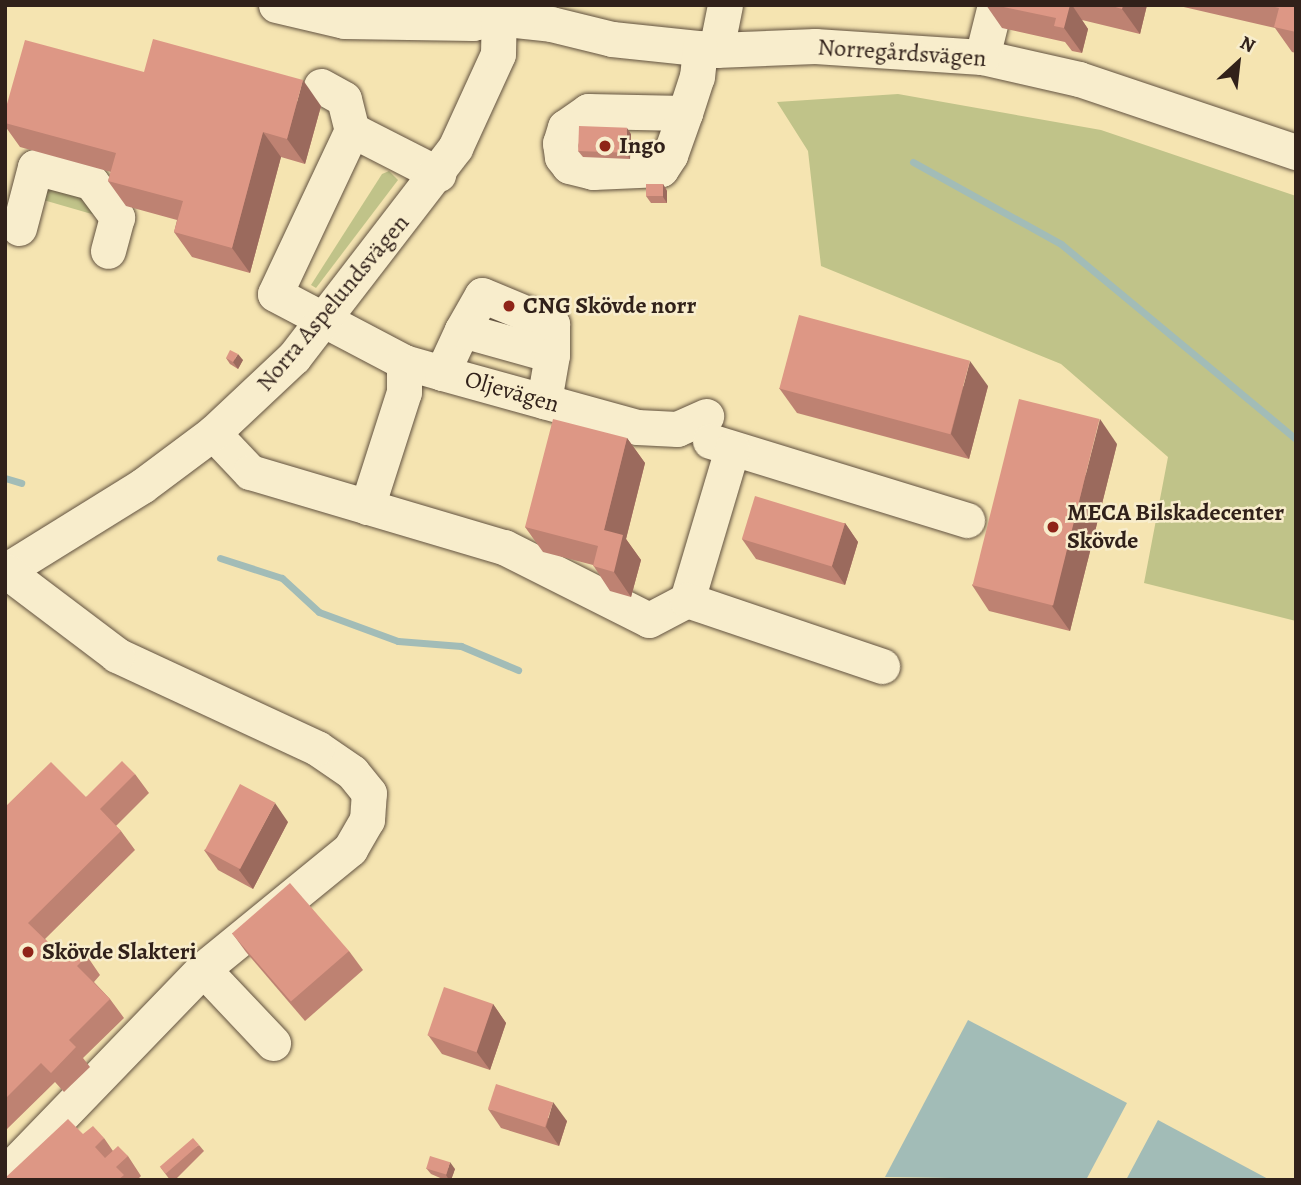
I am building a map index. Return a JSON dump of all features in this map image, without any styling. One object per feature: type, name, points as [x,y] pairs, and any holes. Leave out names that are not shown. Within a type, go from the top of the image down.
[{"type":"street","name":"Norregårdsvägen","points":[[276,5],[344,21],[374,13],[472,23],[498,12],[540,14],[612,39],[708,49],[840,47],[982,57],[1079,79],[1296,152]]},
{"type":"street","points":[[685,113],[725,5]]},
{"type":"street","points":[[982,57],[995,5]]},
{"type":"street","name":"Norra Aspelundsvägen","points":[[498,12],[498,54]]},
{"type":"street","name":"Norra Aspelundsvägen","points":[[5,571],[142,486],[213,433],[293,357],[438,174],[498,54],[540,14]]},
{"type":"street","points":[[321,86],[344,99],[352,130],[438,174]]},
{"type":"street","name":"Oljevägen","points":[[352,130],[275,295],[404,362],[637,427],[692,422],[732,449],[967,520]]},
{"type":"street","points":[[19,228],[35,167],[91,183],[117,217],[108,251]]},
{"type":"street","points":[[442,373],[462,330],[552,355],[544,401]]},
{"type":"street","points":[[367,507],[404,391],[404,362]]},
{"type":"street","points":[[213,433],[250,472],[504,547],[649,620],[687,600],[732,449]]},
{"type":"street","points":[[5,571],[117,655],[317,748],[352,772],[369,793],[367,820],[350,849],[204,969],[5,1174]]},
{"type":"street","points":[[687,600],[882,666]]},
{"type":"street","points":[[204,969],[273,1043]]},
{"type":"green space","points":[[898,94],[1101,130],[1296,196],[1296,621],[1144,583],[1168,457],[1061,364],[821,266],[808,151],[777,102]]},
{"type":"green space","points":[[389,171],[398,180],[316,288],[311,285],[382,174]]},
{"type":"green space","points":[[37,182],[91,191],[109,219],[33,197]]},
{"type":"water","points":[[968,1020],[1127,1103],[1086,1180],[885,1177]]},
{"type":"water","points":[[1158,1120],[1270,1180],[1126,1180]]},
{"type":"building","points":[[994,5],[1070,5],[1064,28],[1054,26],[1056,18]]},
{"type":"building","points":[[1267,5],[1296,5],[1296,32],[1274,27],[1279,8]]},
{"type":"building","points":[[153,39],[303,80],[287,139],[263,132],[232,248],[174,232],[183,201],[108,181],[116,153],[5,123],[5,111],[25,40],[144,72]]},
{"type":"building","points":[[579,126],[627,128],[626,153],[578,151]]},
{"type":"building","points":[[646,184],[663,184],[663,196],[646,196]]},
{"type":"building","points":[[799,315],[970,361],[950,434],[779,388]]},
{"type":"building","points":[[230,350],[238,354],[233,362],[226,358]]},
{"type":"building","name":"MECA Bilskadecenter Skövde","points":[[1019,399],[1100,419],[1053,605],[973,585]]},
{"type":"building","points":[[553,419],[627,438],[604,530],[623,535],[614,572],[593,566],[598,546],[525,527]]},
{"type":"building","points":[[755,496],[845,523],[832,567],[742,539]]},
{"type":"building","name":"Skövde Slakteri","points":[[122,761],[135,774],[100,809],[121,831],[28,923],[60,954],[73,942],[87,956],[77,966],[110,999],[69,1040],[76,1047],[51,1073],[41,1063],[5,1099],[5,807],[51,762],[86,797]]},
{"type":"building","points":[[240,784],[275,803],[240,869],[205,850]]},
{"type":"building","points":[[290,883],[349,951],[291,1001],[232,934]]},
{"type":"building","points":[[444,987],[493,1004],[477,1052],[427,1035]]},
{"type":"building","points":[[496,1084],[553,1103],[545,1127],[488,1109]]},
{"type":"building","points":[[68,1119],[83,1134],[93,1126],[104,1138],[95,1147],[105,1158],[118,1146],[128,1156],[116,1167],[124,1175],[118,1180],[5,1180],[5,1178]]},
{"type":"building","points":[[193,1138],[199,1145],[166,1174],[160,1167]]},
{"type":"building","points":[[430,1156],[450,1162],[446,1175],[426,1168]]},
{"type":"waterway","points":[[913,162],[1061,244],[1296,439]]},
{"type":"waterway","points":[[5,478],[21,483]]},
{"type":"waterway","points":[[220,558],[282,578],[319,612],[398,641],[461,646],[518,670]]},
{"type":"place","name":"Ingo","points":[[605,146]]},
{"type":"place","name":"CNG Skövde norr","points":[[509,306]]},
{"type":"place","name":"MECA Bilskadecenter Skövde","points":[[1053,527]]},
{"type":"place","name":"Skövde Slakteri","points":[[28,952]]}]
